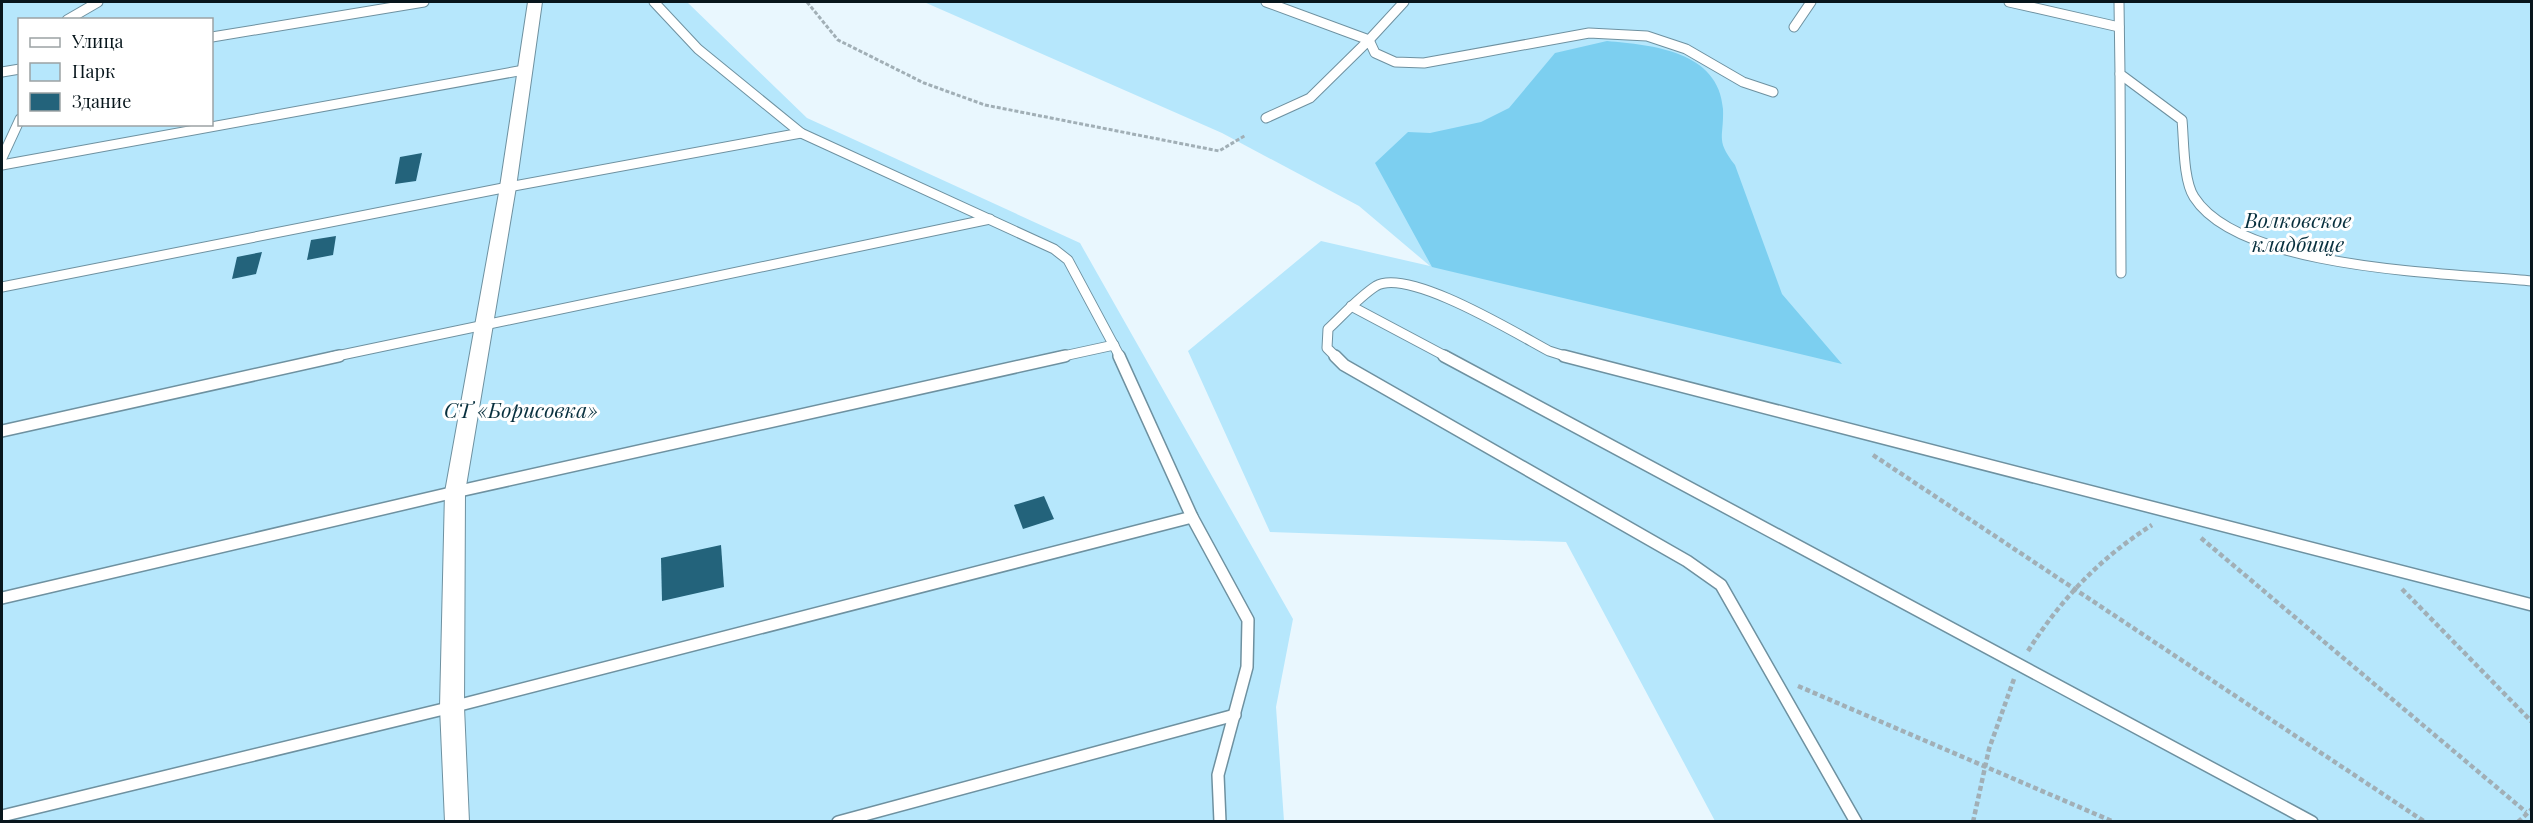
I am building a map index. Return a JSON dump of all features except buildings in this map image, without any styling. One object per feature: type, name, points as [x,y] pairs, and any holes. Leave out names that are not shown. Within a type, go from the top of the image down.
[{"type":"street","points":[[457,822],[452,707],[455,492],[486,323],[535,2]]},
{"type":"lane","points":[[70,18],[98,2]]},
{"type":"lane","points":[[213,37],[424,2]]},
{"type":"lane","points":[[654,2],[698,49],[801,133],[1054,249],[1068,260],[1114,345],[1192,517],[1248,620],[1247,667],[1218,775],[1221,822]]},
{"type":"lane","points":[[1266,2],[1369,40],[1375,53],[1395,62],[1424,63],[1589,33],[1647,36],[1686,49],[1716,63],[1743,82],[1773,92]]},
{"type":"lane","points":[[1266,118],[1310,98],[1404,2]]},
{"type":"lane","points":[[1794,27],[1811,2]]},
{"type":"lane","points":[[2009,2],[2120,27]]},
{"type":"lane","points":[[2119,2],[2121,273]]},
{"type":"lane","points":[[2,72],[18,69]]},
{"type":"lane","points":[[2,165],[524,70]]},
{"type":"lane","points":[[2120,74],[2182,120],[2192,195],[2208,213],[2237,231],[2279,251],[2321,260],[2532,281]]},
{"type":"lane","points":[[2,158],[18,123]]},
{"type":"lane","points":[[2,287],[508,187],[801,133]]},
{"type":"lane","points":[[2,431],[486,323],[990,219]]},
{"type":"lane","points":[[1856,822],[1721,585],[1688,561],[1344,365],[1327,348],[1328,328],[1378,285],[1404,282],[1435,292],[1549,351],[1591,365],[2532,605]]},
{"type":"lane","points":[[1352,306],[2312,822]]},
{"type":"lane","points":[[2,598],[455,492],[1114,345]]},
{"type":"lane","points":[[2,816],[452,707],[1192,517]]},
{"type":"lane","points":[[838,822],[1235,715]]},
{"type":"path","points":[[807,2],[838,40],[924,83],[986,105],[1219,151],[1245,135]]},
{"type":"path","points":[[1869,452],[2425,822]]},
{"type":"path","points":[[1973,822],[1983,766],[1997,716],[2020,665],[2048,619],[2073,586],[2132,537],[2172,514]]},
{"type":"path","points":[[2199,537],[2529,811],[2517,822]]},
{"type":"path","points":[[2381,567],[2532,722]]},
{"type":"path","points":[[1771,675],[2114,822]]},
{"type":"green space","name":"СТ «Борисовка»","points":[[2,2],[687,2],[807,118],[1080,243],[1293,619],[1276,707],[1284,821],[2,822]]},
{"type":"green space","name":"Волковское кладбище","points":[[924,2],[2531,2],[2531,821],[1715,821],[1566,542],[1270,532],[1188,351],[1321,241],[1430,266],[1359,206],[1222,133]]},
{"type":"shaded area","points":[[1607,41],[1662,49],[1696,63],[1710,74],[1719,90],[1723,109],[1723,144],[1735,165],[1782,294],[1842,364],[1432,267],[1375,163],[1408,132],[1430,133],[1481,122],[1509,108],[1555,53]]}]
